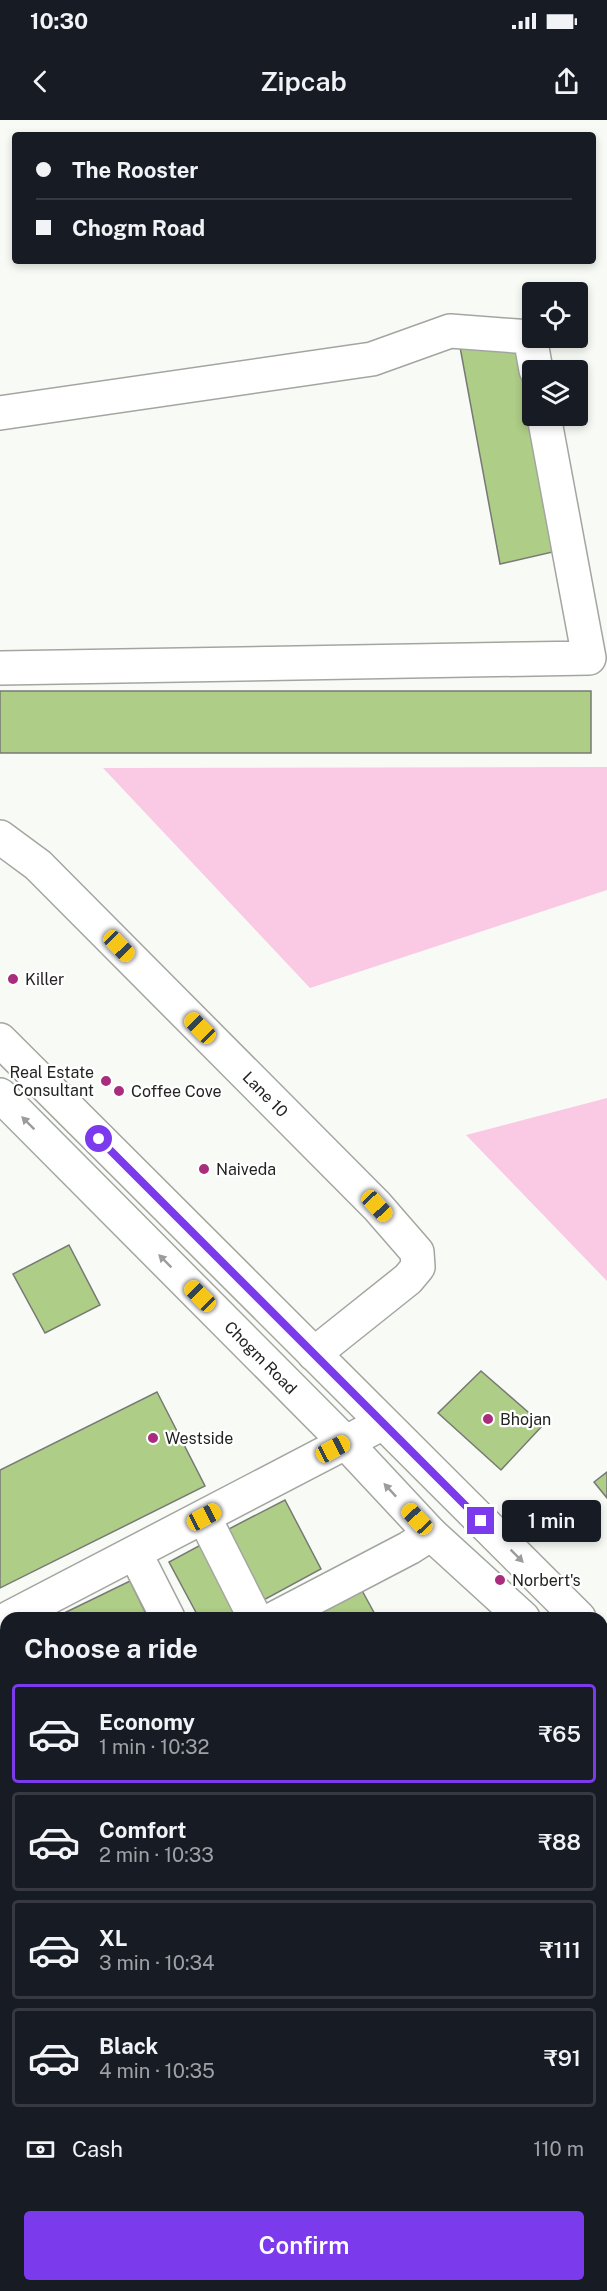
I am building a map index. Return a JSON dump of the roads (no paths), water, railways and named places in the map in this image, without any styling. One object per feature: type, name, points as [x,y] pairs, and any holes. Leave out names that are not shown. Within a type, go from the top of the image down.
[{"type":"main road","points":[[0,413],[372,359],[450,331],[530,337],[534,360]]},
{"type":"main road","points":[[0,668],[589,658],[546,426]]},
{"type":"main road","name":"Lane 10","points":[[0,837],[38,865],[377,1206],[417,1252],[418,1267],[408,1279],[314,1354]]},
{"type":"main road","points":[[0,1040],[573,1612]]},
{"type":"main road","name":"Chogm Road","points":[[0,1095],[346,1443],[431,1534],[516,1612]]},
{"type":"main road","points":[[20,1612],[383,1423]]},
{"type":"main road","points":[[204,1517],[252,1612]]},
{"type":"main road","points":[[286,1612],[409,1548],[431,1534]]},
{"type":"main road","points":[[135,1552],[165,1612]]},
{"type":"place","name":"Killer","points":[[13,979]]},
{"type":"place","name":"Real Estate Consultant","points":[[106,1081]]},
{"type":"place","name":"Coffee Cove","points":[[119,1091]]},
{"type":"place","name":"Naiveda","points":[[204,1169]]},
{"type":"place","name":"Bhojan","points":[[488,1419]]},
{"type":"place","name":"Westside","points":[[153,1438]]},
{"type":"place","name":"Norbert's","points":[[500,1580]]}]
